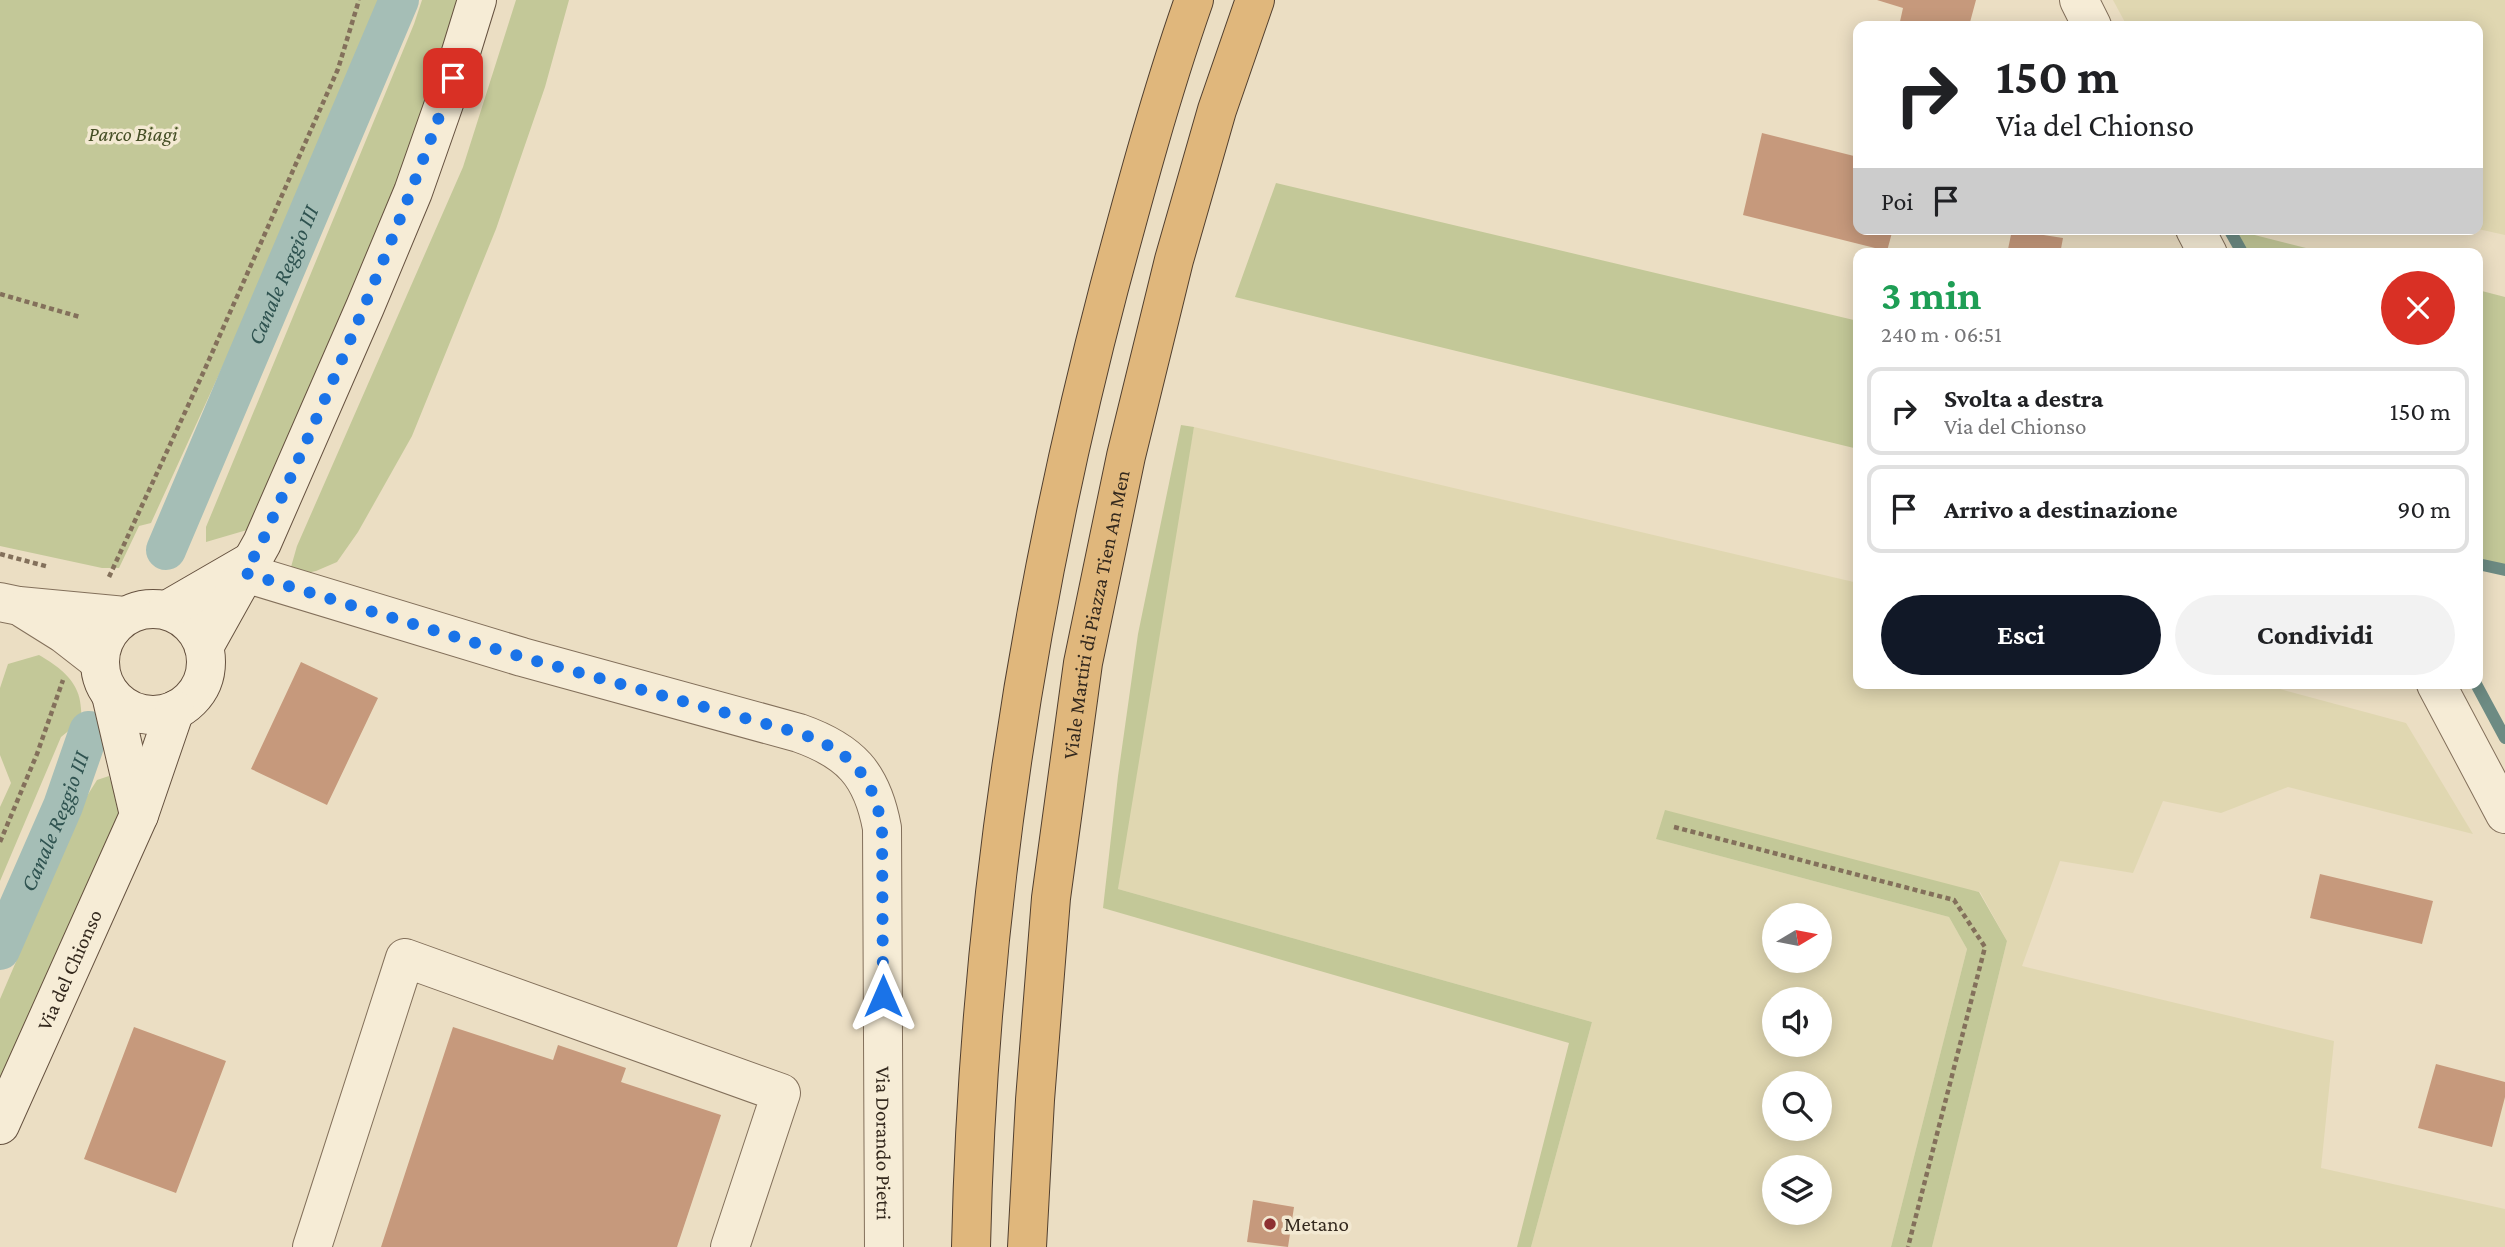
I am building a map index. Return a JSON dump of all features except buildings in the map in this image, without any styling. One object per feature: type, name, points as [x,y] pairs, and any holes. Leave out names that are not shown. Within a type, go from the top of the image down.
[{"type":"highway","points":[[971,1247],[972,1160],[984,990],[1005,810],[1029,654],[1056,510],[1088,370],[1134,195],[1194,0]]},
{"type":"highway","name":"Viale Martiri di Piazza Tien An Men","points":[[1027,1247],[1035,1100],[1051,898],[1083,663],[1126,456],[1174,260],[1217,110],[1255,0]]},
{"type":"street","name":"Via del Chionso","points":[[0,1125],[139,815],[175,710],[188,702],[198,691],[204,677],[204,648],[262,542],[327,394],[412,192],[453,78],[477,0]]},
{"type":"street","points":[[2079,0],[2090,21]]},
{"type":"street","points":[[167,610],[248,568]]},
{"type":"street","name":"Via Dorando Pietri","points":[[248,568],[522,657],[799,733],[832,747],[858,768],[874,794],[882,828],[884,1247]]},
{"type":"street","points":[[10,604],[102,646],[124,707],[141,714],[158,715],[175,710]]},
{"type":"street","points":[[102,646],[138,610],[153,608],[167,610],[184,618],[197,631],[204,648]]},
{"type":"street","points":[[102,646],[139,815]]},
{"type":"street","points":[[2439,689],[2505,814]]},
{"type":"street","points":[[313,1247],[405,958],[781,1093],[730,1247]]},
{"type":"path","points":[[0,842],[37,754],[102,646],[106,583],[204,371],[338,69],[359,0]]},
{"type":"path","points":[[0,294],[80,317]]},
{"type":"path","points":[[0,554],[53,568]]},
{"type":"path","points":[[1674,827],[1954,901],[1985,947],[1908,1247]]},
{"type":"shaded area","points":[[2113,0],[2505,0],[2505,235],[2483,230],[2483,21],[2124,21]]},
{"type":"shaded area","points":[[1194,427],[1853,582],[1853,689],[2280,689],[2406,723],[2473,834],[2288,787],[2221,813],[2163,801],[2133,873],[2060,861],[2022,966],[2334,1041],[2321,1168],[2505,1209],[2505,1247],[1932,1247],[2007,941],[1980,892],[1656,839],[1949,917],[1967,949],[1891,1247],[1531,1247],[1592,1022],[1118,889],[1146,685]]},
{"type":"green space","name":"Parco Biagi","points":[[0,0],[379,0],[360,56],[301,195],[151,523],[139,526],[119,568],[102,568],[0,546]]},
{"type":"green space","points":[[422,0],[457,0],[433,83],[382,224],[247,530],[206,542],[206,527]]},
{"type":"green space","points":[[516,0],[569,0],[545,87],[496,229],[412,436],[358,532],[337,562],[302,574],[291,567],[297,546],[463,167]]},
{"type":"green space","points":[[1276,183],[1853,320],[1853,448],[1235,297]]},
{"type":"green space","points":[[2234,235],[2255,235],[2306,248],[2242,248]]},
{"type":"green space","points":[[2483,291],[2505,297],[2505,570],[2483,565]]},
{"type":"green space","points":[[1181,425],[1194,427],[1118,889],[1592,1022],[1531,1247],[1517,1247],[1569,1043],[1103,908],[1138,634]]},
{"type":"green space","points":[[39,655],[61,670],[74,685],[82,720],[61,737],[0,881],[0,807],[11,783],[0,755],[0,688],[8,664]]},
{"type":"green space","points":[[109,776],[121,814],[0,1095],[0,999],[87,796],[97,780]]},
{"type":"green space","points":[[1665,810],[1979,892],[2007,941],[1932,1247],[1891,1247],[1967,949],[1949,917],[1656,839]]},
{"type":"waterway","name":"Canale Reggio III","points":[[166,550],[399,0]]},
{"type":"waterway","points":[[2232,235],[2240,248]]},
{"type":"waterway","points":[[2483,565],[2505,570]]},
{"type":"waterway","points":[[2479,689],[2505,738]]},
{"type":"waterway","name":"Canale Reggio III","points":[[0,950],[63,806],[89,731]]},
{"type":"place","name":"Metano","points":[[1270,1224]]},
{"type":"route","points":[[453,78],[412,192],[365,307],[262,542],[245,573],[522,657],[799,733],[846,756],[858,768],[874,794],[882,828],[883,996]]}]
